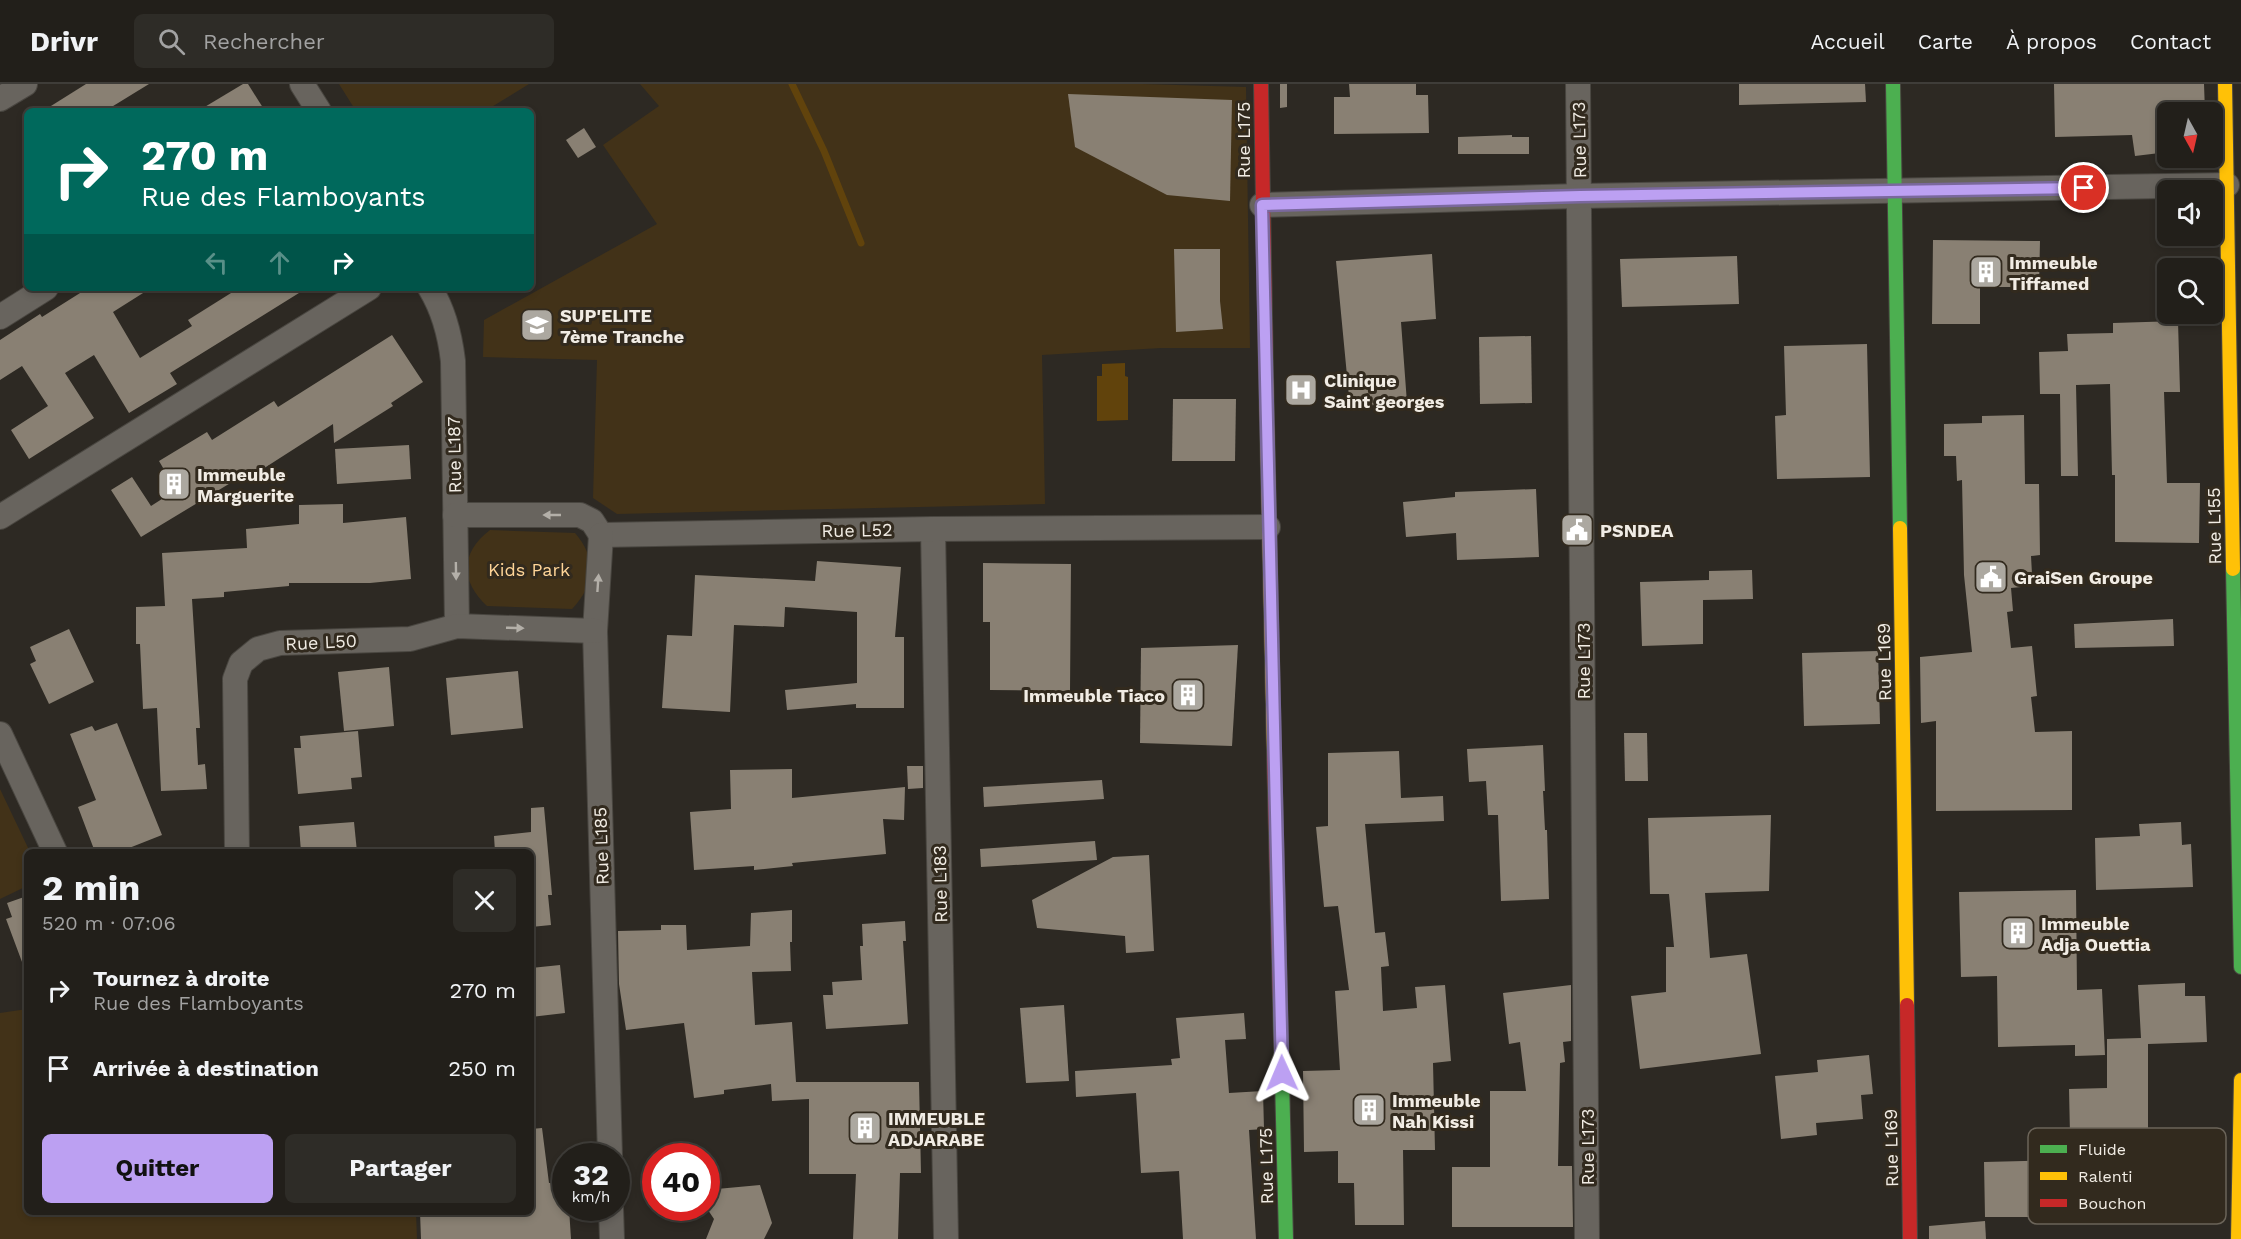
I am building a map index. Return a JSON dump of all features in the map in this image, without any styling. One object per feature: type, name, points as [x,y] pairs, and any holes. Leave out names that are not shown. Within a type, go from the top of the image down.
[{"type":"street","points":[[0,99],[25,84]]},
{"type":"street","points":[[302,84],[317,108]]},
{"type":"street","name":"Rue L175","points":[[1261,84],[1268,527],[1286,1239]]},
{"type":"street","name":"Rue L173","points":[[1578,84],[1587,1239]]},
{"type":"street","name":"Rue L169","points":[[1893,84],[1910,1239]]},
{"type":"street","name":"Rue L155","points":[[2225,84],[2234,185],[2241,967]]},
{"type":"street","points":[[1262,205],[1580,196],[2234,185]]},
{"type":"street","points":[[0,317],[41,291]]},
{"type":"street","points":[[0,517],[364,291]]},
{"type":"street","name":"Rue L187","points":[[432,291],[444,316],[451,338],[453,361],[457,627]]},
{"type":"street","points":[[455,515],[580,515],[592,521],[601,536]]},
{"type":"street","name":"Rue L52","points":[[601,536],[933,529],[1268,527]]},
{"type":"street","name":"Rue L183","points":[[933,529],[946,1239]]},
{"type":"street","name":"Rue L185","points":[[601,536],[595,631],[610,1143]]},
{"type":"street","name":"Rue L50","points":[[237,849],[235,679],[241,663],[258,649],[280,643],[410,639],[457,627],[595,631]]},
{"type":"street","points":[[0,734],[54,849]]},
{"type":"street","points":[[2238,1239],[2241,1080]]},
{"type":"street","points":[[611,1221],[612,1239]]},
{"type":"green space","points":[[339,84],[529,84],[490,108],[354,108]]},
{"type":"green space","points":[[640,84],[1143,84],[1246,87],[1250,348],[1161,348],[1042,355],[1045,504],[617,514],[593,498],[597,360],[483,357],[484,320],[657,224],[603,145],[659,106]]},
{"type":"green space","name":"Kids Park","points":[[490,530],[575,533],[582,542],[590,562],[589,581],[580,600],[572,609],[487,606],[472,587],[467,567],[473,548]]},
{"type":"green space","points":[[0,789],[29,849],[24,849],[24,887],[0,899]]},
{"type":"green space","points":[[24,1009],[24,1215],[416,1215],[417,1239],[0,1239],[0,1013]]},
{"type":"shaded area","points":[[1125,363],[1125,376],[1128,377],[1128,420],[1097,421],[1097,376],[1102,376],[1102,364]]},
{"type":"building","points":[[86,84],[149,84],[110,108],[48,108]]},
{"type":"building","points":[[243,84],[248,84],[263,108],[203,108]]},
{"type":"building","points":[[1280,84],[1287,84],[1287,107],[1280,108]]},
{"type":"building","points":[[1349,84],[1416,84],[1416,95],[1428,95],[1429,133],[1334,134],[1334,97],[1350,97]]},
{"type":"building","points":[[1739,84],[1865,84],[1866,102],[1739,105]]},
{"type":"building","points":[[2054,84],[2204,84],[2205,102],[2157,102],[2157,153],[2135,156],[2132,135],[2055,137]]},
{"type":"building","points":[[1068,94],[1232,100],[1230,201],[1167,195],[1075,147]]},
{"type":"building","points":[[584,128],[596,147],[578,158],[566,140]]},
{"type":"building","points":[[1512,135],[1512,137],[1529,137],[1529,154],[1458,154],[1458,137]]},
{"type":"building","name":"Immeuble Tiffamed","points":[[1933,240],[2040,241],[2039,287],[1980,287],[1980,324],[1932,324]]},
{"type":"building","points":[[1174,249],[1220,249],[1220,301],[1223,329],[1176,332]]},
{"type":"building","points":[[1432,254],[1436,319],[1401,322],[1407,403],[1350,407],[1336,261]]},
{"type":"building","points":[[1737,256],[1739,304],[1622,307],[1620,259]]},
{"type":"building","points":[[83,291],[146,291],[113,312],[140,358],[192,326],[188,320],[234,291],[302,291],[170,373],[177,384],[129,413],[94,355],[65,373],[94,418],[29,459],[11,430],[48,406],[22,366],[0,380],[0,340],[40,314],[42,317]]},
{"type":"building","points":[[2157,322],[2157,324],[2178,324],[2180,392],[2164,392],[2167,483],[2200,483],[2199,543],[2115,542],[2115,475],[2112,475],[2110,384],[2076,385],[2078,476],[2061,476],[2060,394],[2040,394],[2039,352],[2068,351],[2067,334],[2113,333],[2113,323]]},
{"type":"building","points":[[392,335],[423,382],[391,403],[393,406],[334,443],[333,424],[255,474],[252,470],[141,537],[111,490],[132,477],[151,506],[176,490],[159,461],[207,432],[212,440],[274,401],[278,407]]},
{"type":"building","points":[[1531,336],[1532,403],[1480,404],[1479,337]]},
{"type":"building","points":[[1867,344],[1870,477],[1777,479],[1775,416],[1786,415],[1784,346]]},
{"type":"building","points":[[1173,399],[1236,399],[1235,461],[1172,461]]},
{"type":"building","points":[[2024,415],[2025,484],[2039,484],[2040,555],[2031,556],[2032,574],[2019,576],[2021,587],[2011,588],[2013,611],[2007,612],[2011,648],[2032,646],[2037,696],[2031,697],[2035,732],[2072,731],[2072,810],[1936,811],[1936,721],[1921,723],[1920,657],[1972,652],[1964,575],[1962,480],[1957,481],[1956,456],[1944,456],[1944,424],[1982,423],[1982,416]]},
{"type":"building","points":[[409,445],[411,479],[337,484],[335,449]]},
{"type":"building","points":[[1536,489],[1539,557],[1457,560],[1456,533],[1406,537],[1403,502],[1455,497],[1455,492]]},
{"type":"building","points":[[343,504],[343,523],[406,517],[411,579],[370,583],[289,583],[289,586],[224,592],[224,597],[192,599],[200,728],[196,728],[198,765],[205,764],[207,789],[161,791],[157,708],[143,709],[140,644],[136,644],[136,607],[165,606],[162,553],[247,548],[246,529],[299,524],[299,505]]},
{"type":"building","points":[[817,561],[901,567],[895,637],[904,637],[904,708],[856,708],[856,704],[787,710],[785,690],[857,683],[857,612],[785,607],[784,627],[734,625],[730,712],[662,708],[667,635],[692,636],[695,575],[815,581]]},
{"type":"building","points":[[983,563],[1071,564],[1070,691],[990,690],[990,622],[983,622]]},
{"type":"building","points":[[1752,570],[1753,599],[1703,600],[1703,644],[1642,646],[1640,582],[1709,580],[1709,571]]},
{"type":"building","points":[[2173,619],[2174,646],[2075,648],[2074,624]]},
{"type":"building","points":[[69,629],[94,682],[49,704],[30,664],[36,661],[30,647]]},
{"type":"building","name":"Immeuble Tiaco","points":[[1238,645],[1232,746],[1140,743],[1141,648]]},
{"type":"building","points":[[1878,651],[1880,724],[1804,726],[1802,653]]},
{"type":"building","points":[[389,667],[394,726],[344,731],[338,672]]},
{"type":"building","points":[[518,671],[523,728],[451,735],[446,678]]},
{"type":"building","points":[[117,723],[162,835],[127,849],[94,849],[78,807],[96,800],[70,734],[92,726],[95,731]]},
{"type":"building","points":[[358,731],[362,777],[351,778],[352,789],[298,794],[294,748],[301,748],[300,736]]},
{"type":"building","points":[[1624,733],[1647,733],[1648,781],[1625,781]]},
{"type":"building","points":[[1543,745],[1549,899],[1501,901],[1498,815],[1488,815],[1486,781],[1469,782],[1467,749]]},
{"type":"building","points":[[1399,751],[1401,798],[1443,796],[1444,821],[1365,824],[1375,933],[1385,932],[1389,966],[1381,967],[1383,1011],[1417,1008],[1415,987],[1445,985],[1451,1061],[1433,1063],[1435,1150],[1403,1150],[1404,1225],[1355,1225],[1354,1183],[1338,1183],[1338,1151],[1304,1152],[1303,1071],[1340,1070],[1335,991],[1349,990],[1338,906],[1324,907],[1316,827],[1328,826],[1328,753]]},
{"type":"building","points":[[907,766],[923,766],[923,788],[908,789]]},
{"type":"building","points":[[792,769],[792,798],[905,787],[904,820],[883,819],[886,854],[792,863],[793,866],[754,870],[754,866],[694,870],[690,812],[731,809],[730,770]]},
{"type":"building","points":[[1102,780],[1104,799],[984,807],[983,787]]},
{"type":"building","points":[[544,807],[552,895],[548,895],[551,925],[534,927],[534,849],[495,849],[494,836],[531,832],[531,808]]},
{"type":"building","points":[[1771,815],[1769,891],[1705,893],[1710,958],[1747,954],[1761,1054],[1640,1069],[1631,996],[1666,992],[1666,947],[1674,947],[1669,894],[1650,894],[1648,818]]},
{"type":"building","points":[[354,822],[357,849],[301,849],[299,826]]},
{"type":"building","points":[[2181,822],[2182,845],[2191,844],[2193,887],[2096,890],[2095,838],[2140,836],[2139,824]]},
{"type":"building","points":[[1095,841],[1097,860],[981,867],[980,849]]},
{"type":"building","points":[[1149,855],[1154,951],[1126,953],[1125,936],[1037,928],[1032,900],[1113,857]]},
{"type":"building","points":[[2076,890],[2077,990],[2102,989],[2105,1055],[2075,1056],[2075,1045],[1998,1047],[1997,976],[1961,977],[1959,892]]},
{"type":"building","points":[[24,897],[24,967],[6,919],[12,917],[7,903]]},
{"type":"building","points":[[792,910],[791,971],[752,972],[755,1025],[792,1022],[796,1082],[919,1082],[921,1173],[900,1173],[898,1239],[853,1239],[856,1174],[809,1174],[809,1099],[772,1101],[771,1084],[724,1090],[724,1094],[694,1098],[684,1023],[626,1030],[619,984],[618,931],[661,930],[661,925],[686,925],[687,950],[750,946],[751,913]]},
{"type":"building","points":[[905,921],[906,941],[903,941],[908,1024],[826,1029],[823,995],[833,995],[832,982],[862,980],[860,946],[863,946],[862,924]]},
{"type":"building","points":[[560,965],[565,1013],[534,1017],[534,968]]},
{"type":"building","points":[[2185,983],[2185,996],[2205,996],[2207,1042],[2148,1044],[2148,1128],[2070,1128],[2069,1089],[2107,1088],[2107,1039],[2141,1038],[2138,985]]},
{"type":"building","points":[[1571,985],[1571,1041],[1563,1042],[1565,1062],[1560,1063],[1558,1166],[1572,1166],[1573,1227],[1452,1227],[1452,1167],[1490,1167],[1490,1091],[1526,1091],[1520,1042],[1509,1044],[1503,993]]},
{"type":"building","points":[[1064,1005],[1069,1081],[1026,1083],[1020,1008]]},
{"type":"building","points":[[1244,1013],[1246,1039],[1225,1040],[1229,1093],[1263,1091],[1264,1129],[1249,1130],[1256,1239],[1183,1239],[1179,1171],[1141,1173],[1136,1093],[1076,1097],[1075,1071],[1172,1065],[1171,1059],[1180,1058],[1176,1018]]},
{"type":"building","points":[[1869,1055],[1873,1094],[1861,1095],[1863,1119],[1816,1123],[1817,1135],[1781,1139],[1775,1076],[1818,1072],[1817,1060]]},
{"type":"building","points":[[542,1128],[549,1183],[552,1183],[552,1221],[570,1221],[571,1239],[421,1239],[420,1215],[534,1215],[534,1129]]},
{"type":"building","points":[[2028,1161],[2028,1217],[1985,1217],[1984,1162]]},
{"type":"building","points":[[760,1185],[772,1223],[764,1239],[706,1239],[713,1221],[720,1221],[720,1189]]},
{"type":"building","points":[[1985,1221],[1986,1239],[1929,1239],[1929,1226]]},
{"type":"waterway","points":[[792,84],[824,151],[861,243]]},
{"type":"traffic: fast","points":[[1893,84],[1900,528]]},
{"type":"traffic: fast","points":[[2233,569],[2241,967]]},
{"type":"traffic: fast","points":[[1280,999],[1286,1239]]},
{"type":"traffic: slow","points":[[2225,84],[2233,569]]},
{"type":"traffic: slow","points":[[1266,376],[1274,750]]},
{"type":"traffic: slow","points":[[1900,528],[1907,1005]]},
{"type":"traffic: slow","points":[[2238,1239],[2241,1080]]},
{"type":"traffic: jam","points":[[1261,84],[1266,376]]},
{"type":"traffic: jam","points":[[1274,750],[1280,999]]},
{"type":"traffic: jam","points":[[1907,1005],[1910,1239]]},
{"type":"place","name":"Immeuble Tiffamed","points":[[1986,272]]},
{"type":"place","name":"SUP'ELITE 7ème Tranche","points":[[537,325]]},
{"type":"place","name":"Clinique Saint georges","points":[[1301,390]]},
{"type":"place","name":"Immeuble Marguerite","points":[[174,484]]},
{"type":"place","name":"PSNDEA","points":[[1577,530]]},
{"type":"place","name":"GraiSen Groupe","points":[[1991,577]]},
{"type":"place","name":"Immeuble Tiaco","points":[[1188,695]]},
{"type":"place","name":"Immeuble Adja Ouettia","points":[[2018,933]]},
{"type":"place","name":"Immeuble Nah Kissi","points":[[1369,1110]]},
{"type":"place","name":"IMMEUBLE ADJARABE","points":[[865,1128]]},
{"type":"route","points":[[1282,1073],[1262,205],[1580,196],[2084,188]]}]
